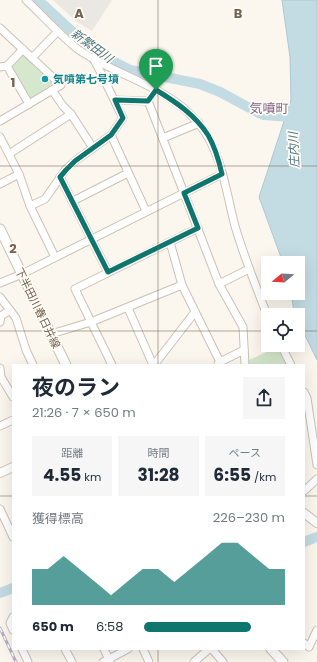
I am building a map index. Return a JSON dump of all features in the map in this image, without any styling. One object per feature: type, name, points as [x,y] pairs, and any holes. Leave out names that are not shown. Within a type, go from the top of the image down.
[{"type":"main road","name":"下半田川春日井線","points":[[0,229],[66,364]]},
{"type":"main road","points":[[272,650],[283,662]]},
{"type":"street","points":[[26,0],[75,47],[93,58],[156,90],[187,111],[199,123],[208,136],[217,154],[235,226],[249,269],[264,308]]},
{"type":"street","points":[[0,28],[61,85],[0,121]]},
{"type":"street","points":[[32,58],[58,31]]},
{"type":"street","points":[[23,49],[4,66],[29,104]]},
{"type":"street","points":[[30,206],[45,199],[66,170],[75,161],[111,135],[123,118],[93,58]]},
{"type":"street","points":[[52,90],[63,106],[71,114],[93,148]]},
{"type":"street","points":[[148,101],[156,90]]},
{"type":"street","points":[[115,100],[148,101]]},
{"type":"street","points":[[148,101],[219,284],[243,327],[245,364]]},
{"type":"street","points":[[9,154],[71,114]]},
{"type":"street","points":[[163,138],[199,123]]},
{"type":"street","points":[[111,135],[146,211]]},
{"type":"street","points":[[0,138],[19,174],[30,206],[55,257]]},
{"type":"street","points":[[73,202],[128,173]]},
{"type":"street","points":[[0,184],[19,174]]},
{"type":"street","points":[[0,283],[22,274],[222,174]]},
{"type":"street","points":[[60,177],[108,272]]},
{"type":"street","points":[[112,364],[75,289],[198,228]]},
{"type":"street","points":[[170,242],[182,286],[219,364],[244,350]]},
{"type":"street","points":[[219,284],[249,269]]},
{"type":"street","points":[[51,334],[91,322],[182,286]]},
{"type":"street","points":[[0,297],[16,318],[26,350],[33,364]]},
{"type":"street","points":[[128,308],[154,364]]},
{"type":"street","points":[[0,322],[1,316],[10,310]]},
{"type":"street","points":[[155,364],[195,312]]},
{"type":"street","points":[[284,352],[290,364]]},
{"type":"street","points":[[0,368],[1,377],[12,395]]},
{"type":"street","points":[[305,394],[315,442],[317,465]]},
{"type":"street","points":[[0,426],[12,420]]},
{"type":"street","points":[[0,473],[12,467]]},
{"type":"street","points":[[305,491],[317,479]]},
{"type":"street","points":[[0,510],[12,535]]},
{"type":"street","points":[[305,514],[315,521]]},
{"type":"street","points":[[305,644],[309,647],[317,630]]},
{"type":"street","points":[[22,650],[28,662]]},
{"type":"street","points":[[66,650],[72,662]]},
{"type":"street","points":[[104,650],[107,661],[126,650]]},
{"type":"street","points":[[143,650],[149,662]]},
{"type":"street","points":[[194,662],[209,650]]},
{"type":"street","points":[[211,650],[223,662]]},
{"type":"shaded area","points":[[53,0],[112,0],[92,31],[77,22]]},
{"type":"green space","points":[[22,54],[25,54],[56,83],[55,86],[30,101],[11,68],[11,66]]},
{"type":"green space","points":[[266,352],[282,352],[288,364],[247,364],[247,361]]},
{"type":"water","name":"庄内川","points":[[282,0],[317,0],[317,360],[305,335],[305,308],[293,308],[292,300],[305,300],[305,256],[280,256],[259,197],[291,100],[290,57]]},
{"type":"waterway","name":"新繁田川","points":[[38,0],[76,35],[105,57],[130,70],[200,84],[220,92],[264,115],[292,117]]},
{"type":"waterway","points":[[305,542],[317,537]]},
{"type":"waterway","points":[[0,593],[12,588]]},
{"type":"railway","points":[[0,628],[16,662]]},
{"type":"place","name":"気噴第七号墳","points":[[45,79]]},
{"type":"district","name":"気噴町","points":[[269,108]]},
{"type":"route","points":[[156,90],[187,111],[199,123],[208,136],[217,154],[222,174],[184,193],[198,228],[108,272],[60,177],[75,161],[111,135],[123,118],[115,100],[148,101],[156,90]]}]
